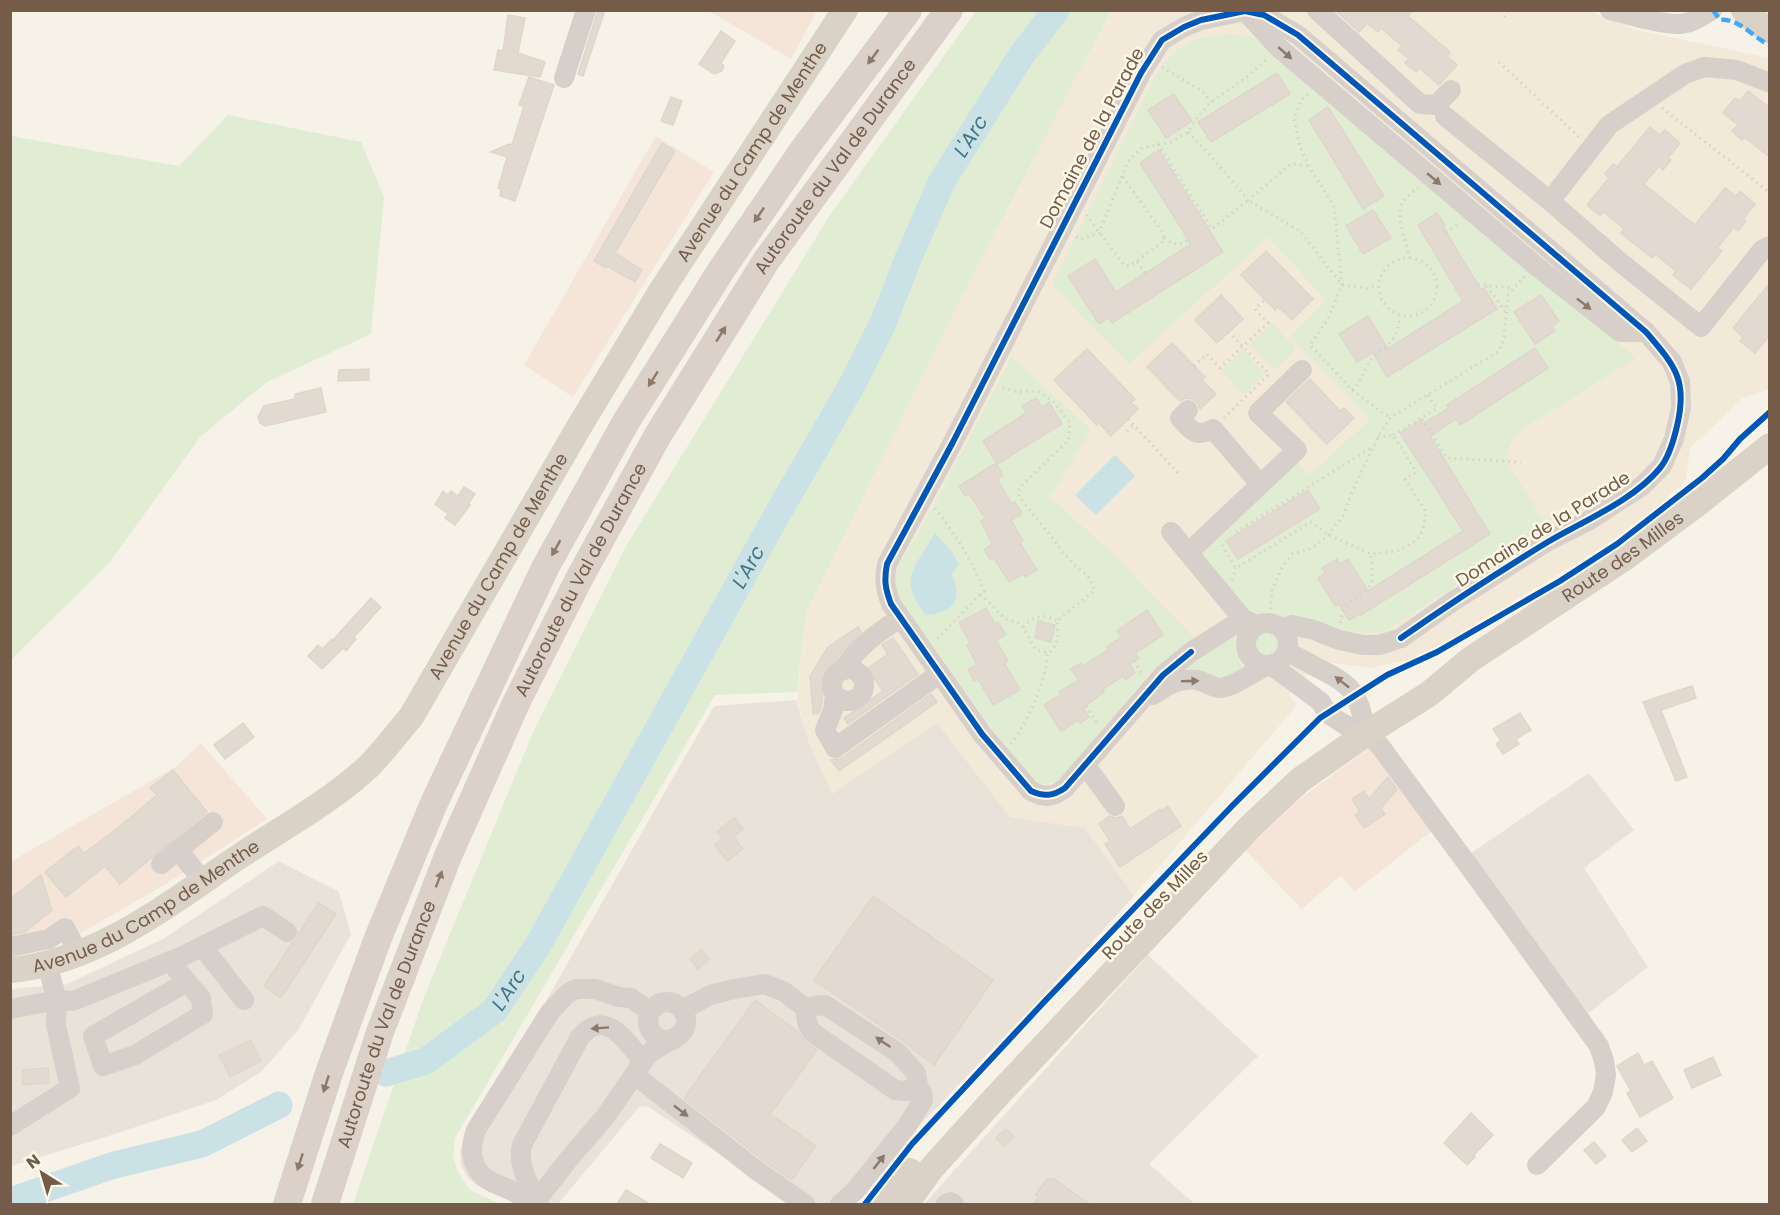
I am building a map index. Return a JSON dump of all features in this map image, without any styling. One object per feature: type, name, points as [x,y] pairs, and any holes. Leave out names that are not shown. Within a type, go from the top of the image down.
[{"type":"highway","name":"Autoroute du Val de Durance","points":[[287,1204],[337,1049],[378,938],[422,833],[545,568],[627,420],[722,269],[804,149],[908,10]]},
{"type":"highway","name":"Autoroute du Val de Durance","points":[[325,1204],[380,1032],[448,856],[517,701],[580,577],[658,435],[766,261],[949,10]]},
{"type":"main road","name":"Avenue du Camp de Menthe","points":[[10,970],[47,964],[110,939],[143,920],[349,782],[369,765],[411,717],[663,288],[845,10]]},
{"type":"main road","points":[[1744,10],[1769,30]]},
{"type":"main road","name":"Route des Milles","points":[[885,1204],[914,1166],[980,1089],[1238,818],[1280,780],[1361,726],[1429,694],[1471,659],[1623,559],[1770,446]]},
{"type":"main road","name":"Route des Milles","points":[[906,1204],[931,1169],[996,1097],[1250,827],[1361,726]]},
{"type":"street","points":[[564,78],[586,10]]},
{"type":"street","points":[[1317,10],[1420,104],[1436,105],[1451,90]]},
{"type":"street","points":[[1610,10],[1648,20],[1681,24],[1696,20],[1712,10]]},
{"type":"street","points":[[1245,11],[1278,47],[1535,265],[1620,332],[1646,332]]},
{"type":"street","name":"Domaine de la Parade","points":[[1245,11],[1264,15],[1298,35],[1646,332],[1672,362],[1680,382],[1681,408],[1674,439],[1662,466],[1642,486],[1588,521],[1542,546],[1401,638],[1379,645],[1363,645],[1292,625],[1263,624],[1191,652],[1163,675],[1070,784],[1056,794],[1040,795],[1031,791],[982,734],[924,655],[891,604],[884,579],[887,564],[1149,59],[1162,40],[1184,27],[1201,20],[1245,11]]},
{"type":"street","points":[[1551,201],[1609,126],[1684,74],[1704,67],[1737,70],[1770,83]]},
{"type":"street","points":[[1445,116],[1551,201],[1620,262],[1701,327],[1762,249],[1770,246]]},
{"type":"street","points":[[1189,552],[1297,450],[1258,413],[1302,370]]},
{"type":"street","points":[[1188,410],[1180,418],[1189,428],[1198,434],[1213,429],[1260,484]]},
{"type":"street","points":[[1172,532],[1189,552],[1263,624],[1288,640],[1287,650],[1344,682],[1355,694],[1361,726],[1380,746],[1599,1046],[1606,1075],[1603,1092],[1596,1107],[1537,1165]]},
{"type":"street","points":[[842,671],[852,655],[900,618]]},
{"type":"street","points":[[1263,624],[1248,635],[1246,642],[1246,649],[1253,661],[1268,666],[1321,702],[1327,713],[1346,725],[1361,726]]},
{"type":"street","name":"Domaine de la Parade","points":[[1138,704],[1169,684],[1197,680],[1220,688],[1231,685],[1282,659],[1287,650],[1314,630]]},
{"type":"street","points":[[835,695],[844,701],[859,697],[864,682],[858,673],[848,669],[838,673],[833,681],[835,695],[833,710],[825,730],[835,748],[939,674]]},
{"type":"street","points":[[1086,766],[1115,806]]},
{"type":"street","points":[[161,864],[213,822]]},
{"type":"street","points":[[178,850],[202,881]]},
{"type":"street","points":[[10,1009],[57,1000],[73,1001],[170,961],[262,916],[287,932]]},
{"type":"street","points":[[10,947],[49,939],[65,928],[78,952]]},
{"type":"street","points":[[202,946],[244,1000]]},
{"type":"street","points":[[170,961],[201,998],[203,1014],[135,1055],[103,1066],[93,1036],[187,982]]},
{"type":"street","points":[[10,1126],[70,1088],[56,1025],[57,1000],[47,964]]},
{"type":"street","points":[[682,1010],[710,995],[764,984],[783,991],[807,1010]]},
{"type":"street","points":[[532,1203],[524,1201],[512,1190],[489,1181],[476,1166],[471,1150],[476,1130],[550,1012],[567,994],[576,989],[595,989],[619,997],[631,998],[650,1020],[652,1033],[659,1039],[671,1040],[678,1036]]},
{"type":"street","points":[[532,1203],[605,1118],[642,1063],[678,1036],[685,1026],[685,1019],[682,1010],[675,1004],[663,1002],[657,1005],[650,1020],[642,1063]]},
{"type":"street","points":[[807,1010],[814,1006],[825,1005],[897,1052],[916,1073],[918,1086],[922,1092],[923,1100],[907,1126],[855,1191],[840,1204]]},
{"type":"street","points":[[807,1010],[806,1017],[812,1032],[895,1090],[906,1091],[918,1086]]},
{"type":"street","points":[[532,1203],[521,1164],[522,1145],[580,1037],[589,1029],[612,1027],[621,1034],[642,1063],[756,1170],[805,1204]]},
{"type":"street","points":[[946,1204],[954,1204]]},
{"type":"path","points":[[1503,17],[1509,10]]},
{"type":"path","points":[[1060,231],[1081,239],[1099,233],[1128,161],[1134,154],[1142,148],[1172,142],[1188,132],[1211,102],[1248,76],[1278,47]]},
{"type":"path","points":[[1149,59],[1202,91],[1211,102]]},
{"type":"path","points":[[1499,62],[1591,148]]},
{"type":"path","points":[[1320,83],[1301,100],[1294,119],[1300,147],[1334,207],[1342,285],[1328,319],[1310,345],[1352,390],[1390,418]]},
{"type":"path","points":[[1649,98],[1770,193]]},
{"type":"path","points":[[1188,132],[1248,200],[1300,231],[1342,285],[1367,288],[1378,285]]},
{"type":"path","points":[[1158,144],[1212,229],[1291,164],[1309,166]]},
{"type":"path","points":[[1123,176],[1163,233],[1164,238],[1178,245],[1191,239]]},
{"type":"path","points":[[1410,258],[1399,219],[1401,205],[1430,176]]},
{"type":"path","points":[[1076,201],[1124,265],[1130,266],[1137,262],[1164,238]]},
{"type":"path","points":[[1410,258],[1419,260],[1428,266],[1437,282],[1437,292],[1428,309],[1410,317],[1400,316],[1385,307],[1378,285],[1388,265],[1410,258]]},
{"type":"path","points":[[1137,262],[1145,273]]},
{"type":"path","points":[[1263,624],[1281,569],[1292,554],[1313,548],[1328,535],[1343,516],[1378,437],[1390,418],[1499,351],[1504,338],[1508,295],[1535,265]]},
{"type":"path","points":[[1478,285],[1513,288]]},
{"type":"path","points":[[1487,286],[1506,312]]},
{"type":"path","points":[[1194,366],[1207,354],[1220,368],[1244,346],[1268,323],[1255,309],[1265,300]]},
{"type":"path","points":[[1352,390],[1360,384],[1366,366],[1374,356],[1393,339],[1400,316]]},
{"type":"path","points":[[1213,429],[1269,374],[1229,332]]},
{"type":"path","points":[[985,378],[1001,388],[1018,392],[1037,391],[1054,402],[1070,423],[1068,441],[1021,486],[1018,492],[1020,498],[1073,564],[1088,576],[1095,590],[1057,621]]},
{"type":"path","points":[[1378,437],[1393,435],[1437,408],[1428,394]]},
{"type":"path","points":[[1421,417],[1447,458],[1521,462]]},
{"type":"path","points":[[1128,418],[1178,473]]},
{"type":"path","points":[[1127,431],[1134,424]]},
{"type":"path","points":[[1220,542],[1236,568],[1311,522],[1328,535],[1371,554],[1397,551],[1417,540],[1423,530],[1426,512],[1405,479],[1416,472],[1393,435]]},
{"type":"path","points":[[1230,536],[1374,446]]},
{"type":"path","points":[[924,655],[942,632],[984,591],[976,571],[948,525],[925,494]]},
{"type":"path","points":[[1339,640],[1344,609],[1351,600],[1370,585],[1371,554]]},
{"type":"path","points":[[980,595],[1005,619],[1017,622],[1023,627],[1036,650],[1048,653],[1054,649],[1058,641],[1057,621]]},
{"type":"path","points":[[1023,627],[1033,617],[1040,615],[1057,621]]},
{"type":"path","points":[[1002,758],[1016,738],[1039,693],[1046,672],[1048,653]]},
{"type":"shaded area","points":[[709,11],[817,11],[791,59]]},
{"type":"shaded area","points":[[1111,11],[1590,11],[1633,29],[1769,58],[1769,390],[1743,398],[1690,448],[1686,480],[1648,516],[1590,555],[1421,657],[1371,668],[1320,661],[1289,695],[1297,705],[1134,896],[1085,828],[1010,817],[937,723],[832,794],[808,740],[797,700],[806,613],[963,294]]},
{"type":"shaded area","points":[[656,136],[714,172],[573,397],[524,365]]},
{"type":"shaded area","points":[[796,700],[808,740],[832,794],[937,723],[1010,817],[1085,828],[1134,896],[1044,995],[894,1152],[856,1204],[794,1204],[647,1106],[639,1107],[558,1204],[519,1204],[476,1185],[467,1177],[461,1165],[460,1151],[464,1137],[481,1104],[538,1015],[714,706]]},
{"type":"shaded area","points":[[1386,736],[1442,823],[1354,892],[1341,875],[1302,909],[1245,850],[1301,798]]},
{"type":"shaded area","points":[[201,743],[267,819],[169,882],[83,932],[50,947],[11,955],[10,862],[177,766]]},
{"type":"shaded area","points":[[1589,773],[1634,830],[1584,868],[1648,967],[1587,1014],[1471,853]]},
{"type":"shaded area","points":[[279,861],[339,892],[351,934],[299,1029],[261,1072],[216,1100],[11,1166],[11,989],[67,984],[163,939]]},
{"type":"shaded area","points":[[1148,955],[1258,1056],[1149,1164],[1195,1204],[924,1204]]},
{"type":"green space","points":[[976,11],[1111,11],[963,294],[806,613],[797,692],[715,695],[455,1138],[453,1156],[458,1172],[470,1190],[500,1204],[353,1204],[424,997],[534,730],[626,546],[830,215]]},
{"type":"green space","points":[[1228,34],[1262,41],[1446,201],[1636,358],[1524,428],[1510,444],[1505,458],[1547,527],[1384,632],[1359,634],[1247,610],[1198,551],[1295,460],[1310,475],[1370,419],[1290,336],[1326,300],[1268,237],[1129,364],[1052,285],[1158,71],[1188,43],[1204,37]]},
{"type":"green space","points":[[228,115],[361,142],[384,197],[371,334],[267,382],[201,436],[109,563],[11,660],[11,136],[179,166]]},
{"type":"green space","points":[[1272,323],[1296,349],[1274,370],[1250,344]]},
{"type":"green space","points":[[1243,350],[1265,374],[1243,394],[1221,370]]},
{"type":"green space","points":[[1012,357],[1091,430],[1050,497],[1114,555],[1195,639],[1151,671],[1067,772],[1051,783],[1039,783],[990,726],[898,598],[895,581],[900,563],[932,509]]},
{"type":"green space","points":[[1267,626],[1279,631],[1284,643],[1279,655],[1267,660],[1255,655],[1250,643],[1255,631]]},
{"type":"green space","points":[[1236,628],[1237,655],[1245,669],[1230,678],[1214,678],[1203,671],[1182,670]]},
{"type":"water","points":[[1115,455],[1135,476],[1096,515],[1075,495]]},
{"type":"water","points":[[935,533],[953,553],[959,565],[951,574],[957,591],[950,608],[936,614],[926,615],[912,591],[911,582],[912,573]]},
{"type":"building","points":[[598,10],[605,10],[583,76],[578,74]]},
{"type":"building","points":[[1335,10],[1413,10],[1408,16],[1450,52],[1447,56],[1457,65],[1439,85],[1419,68],[1416,72],[1405,63],[1409,59],[1398,50],[1402,46],[1381,28],[1378,32],[1367,23],[1359,32]]},
{"type":"building","points":[[508,15],[525,18],[518,53],[545,62],[540,77],[494,70],[498,50],[503,51]]},
{"type":"building","points":[[721,31],[735,41],[721,63],[724,66],[722,71],[714,74],[699,64]]},
{"type":"building","points":[[1277,73],[1290,94],[1211,142],[1198,122]]},
{"type":"building","points":[[529,77],[554,85],[515,201],[500,196],[501,189],[498,188],[507,157],[491,152],[509,144],[512,145],[524,106],[519,105]]},
{"type":"building","points":[[1748,91],[1770,108],[1770,157],[1744,137],[1742,140],[1732,131],[1738,125],[1723,113],[1735,98],[1740,101]]},
{"type":"building","points":[[1174,94],[1192,121],[1166,138],[1148,110]]},
{"type":"building","points":[[671,97],[682,101],[673,125],[661,121]]},
{"type":"building","points":[[1328,107],[1384,196],[1363,209],[1309,120]]},
{"type":"building","points":[[1650,127],[1660,135],[1665,130],[1680,143],[1668,158],[1671,160],[1663,170],[1659,166],[1644,184],[1695,225],[1725,188],[1736,196],[1740,191],[1755,204],[1743,219],[1746,221],[1738,231],[1734,227],[1717,248],[1722,251],[1691,289],[1673,275],[1676,271],[1655,254],[1652,258],[1621,233],[1624,229],[1604,212],[1600,216],[1587,205],[1609,178],[1605,174],[1613,164],[1617,167]]},
{"type":"building","points":[[662,143],[675,151],[615,253],[642,270],[635,282],[594,261]]},
{"type":"building","points":[[1159,150],[1223,252],[1112,323],[1109,318],[1099,324],[1068,276],[1095,259],[1116,292],[1191,244],[1140,163]]},
{"type":"building","points":[[1373,210],[1391,238],[1363,254],[1346,226]]},
{"type":"building","points":[[1437,213],[1481,290],[1484,288],[1497,309],[1387,377],[1373,353],[1357,362],[1339,334],[1368,316],[1388,349],[1463,301],[1418,225]]},
{"type":"building","points":[[1266,251],[1313,299],[1292,320],[1278,307],[1275,310],[1241,275]]},
{"type":"building","points":[[1770,283],[1770,335],[1755,353],[1740,341],[1743,337],[1733,328]]},
{"type":"building","points":[[1221,295],[1243,319],[1217,343],[1195,320]]},
{"type":"building","points":[[1541,295],[1559,321],[1552,326],[1555,331],[1535,344],[1514,312]]},
{"type":"building","points":[[1172,343],[1205,377],[1202,380],[1216,394],[1200,409],[1197,402],[1192,399],[1185,398],[1180,401],[1147,367]]},
{"type":"building","points":[[1535,348],[1548,368],[1460,425],[1456,419],[1430,436],[1490,534],[1361,615],[1349,620],[1339,604],[1335,606],[1318,578],[1325,573],[1322,568],[1337,559],[1340,564],[1348,559],[1368,591],[1463,531],[1400,433],[1420,421],[1423,424],[1449,408],[1447,405]]},
{"type":"building","points":[[1087,349],[1135,399],[1131,403],[1138,409],[1111,436],[1099,423],[1097,425],[1054,380]]},
{"type":"building","points":[[369,369],[369,380],[338,381],[339,370]]},
{"type":"building","points":[[1310,379],[1340,411],[1344,408],[1354,418],[1327,444],[1286,402]]},
{"type":"building","points":[[321,388],[326,412],[265,426],[260,423],[258,417],[264,406],[295,399],[295,394]]},
{"type":"building","points":[[1036,398],[1042,407],[1049,402],[1062,424],[997,464],[983,441],[1026,413],[1022,406]]},
{"type":"building","points":[[996,463],[1003,476],[997,479],[1011,503],[1015,502],[1022,514],[1011,520],[1023,541],[1020,543],[1037,570],[1009,582],[994,558],[991,560],[984,550],[992,544],[981,521],[985,518],[969,494],[965,496],[959,486]]},
{"type":"building","points":[[464,487],[475,494],[455,525],[445,518],[448,514],[435,504],[443,491],[448,495],[451,491],[458,496]]},
{"type":"building","points":[[1308,490],[1320,509],[1238,559],[1226,541]]},
{"type":"building","points":[[371,598],[381,607],[354,637],[356,639],[346,651],[343,648],[322,669],[308,656],[318,645],[322,649],[333,640]]},
{"type":"building","points":[[986,608],[995,624],[998,622],[1006,635],[996,640],[1008,661],[1005,664],[1020,690],[993,705],[978,679],[974,681],[968,669],[977,665],[967,645],[970,643],[959,623]]},
{"type":"building","points":[[1147,610],[1163,635],[1135,653],[1139,658],[1130,664],[1135,673],[1125,680],[1123,676],[1103,689],[1104,692],[1083,708],[1089,717],[1080,723],[1078,720],[1061,731],[1044,705],[1061,695],[1059,692],[1079,680],[1071,669],[1081,663],[1083,666],[1108,650],[1106,647],[1121,637],[1117,631]]},
{"type":"building","points":[[1038,621],[1055,625],[1051,642],[1035,638]]},
{"type":"building","points":[[858,627],[861,632],[839,655],[825,678],[819,713],[813,714],[810,676],[828,647]]},
{"type":"building","points":[[893,638],[918,674],[848,724],[844,718],[883,691],[867,669],[888,654],[882,645]]},
{"type":"building","points":[[1692,686],[1696,698],[1661,710],[1687,777],[1676,781],[1643,702]]},
{"type":"building","points":[[931,694],[937,702],[839,771],[831,760],[842,758]]},
{"type":"building","points":[[1520,713],[1531,730],[1516,739],[1519,744],[1503,754],[1496,744],[1501,741],[1493,729]]},
{"type":"building","points":[[243,723],[254,737],[225,759],[214,745]]},
{"type":"building","points":[[173,770],[207,812],[120,884],[105,866],[66,897],[45,872],[78,846],[84,853],[118,828],[157,795],[150,788]]},
{"type":"building","points":[[1388,777],[1397,790],[1381,808],[1385,814],[1364,828],[1355,815],[1360,812],[1352,799],[1364,791],[1369,799]]},
{"type":"building","points":[[1168,806],[1181,826],[1120,867],[1105,844],[1110,841],[1099,824],[1109,816],[1116,818],[1122,816],[1130,829]]},
{"type":"building","points":[[734,818],[743,829],[734,837],[743,849],[727,861],[715,845],[723,838],[717,832]]},
{"type":"building","points":[[41,875],[52,910],[25,932],[10,935],[10,899]]},
{"type":"building","points":[[873,896],[993,980],[934,1065],[814,980]]},
{"type":"building","points":[[318,903],[336,914],[281,998],[264,986]]},
{"type":"building","points":[[701,950],[709,959],[698,969],[690,959]]},
{"type":"building","points":[[755,1000],[798,1032],[805,1042],[817,1050],[770,1114],[816,1146],[792,1180],[684,1098]]},
{"type":"building","points":[[251,1040],[261,1061],[230,1077],[219,1055]]},
{"type":"building","points":[[1638,1053],[1644,1065],[1652,1061],[1673,1098],[1640,1117],[1627,1093],[1631,1091],[1617,1066]]},
{"type":"building","points":[[1713,1057],[1721,1075],[1692,1088],[1684,1070]]},
{"type":"building","points":[[48,1068],[49,1083],[23,1085],[22,1070]]},
{"type":"building","points":[[1471,1113],[1493,1135],[1467,1165],[1444,1143]]},
{"type":"building","points":[[1637,1128],[1647,1141],[1632,1152],[1622,1140]]},
{"type":"building","points":[[1006,1129],[1014,1137],[1004,1146],[996,1138]]},
{"type":"building","points":[[1594,1142],[1606,1156],[1596,1164],[1584,1150]]},
{"type":"building","points":[[660,1144],[692,1163],[683,1178],[651,1158]]},
{"type":"building","points":[[1048,1178],[1051,1180],[1053,1178],[1089,1204],[1033,1204],[1039,1197],[1035,1195]]},
{"type":"building","points":[[626,1190],[650,1204],[617,1204]]},
{"type":"waterway","name":"L'Arc","points":[[386,1073],[426,1061],[495,1010],[538,945],[778,513],[852,385],[883,323],[942,181],[1021,56],[1056,10]]},
{"type":"waterway","name":"L'Arc","points":[[10,1201],[114,1165],[202,1144],[279,1105]]},
{"type":"marked path","points":[[1713,10],[1720,20],[1734,22],[1770,45]]},
{"type":"cycle path","points":[[1191,652],[1163,675],[1065,788],[1052,794],[1040,794],[1031,791],[982,734],[891,604],[886,589],[886,575],[887,564],[953,442],[1141,73],[1162,40],[1201,20],[1245,11],[1264,15],[1298,35],[1646,332],[1665,355],[1680,385],[1680,410],[1673,442],[1663,464],[1649,480],[1607,510],[1528,554],[1401,638]]},
{"type":"cycle path","points":[[865,1204],[912,1144],[1044,1002],[1320,718],[1387,675],[1437,652],[1560,581],[1617,544],[1702,478],[1770,412]]}]
